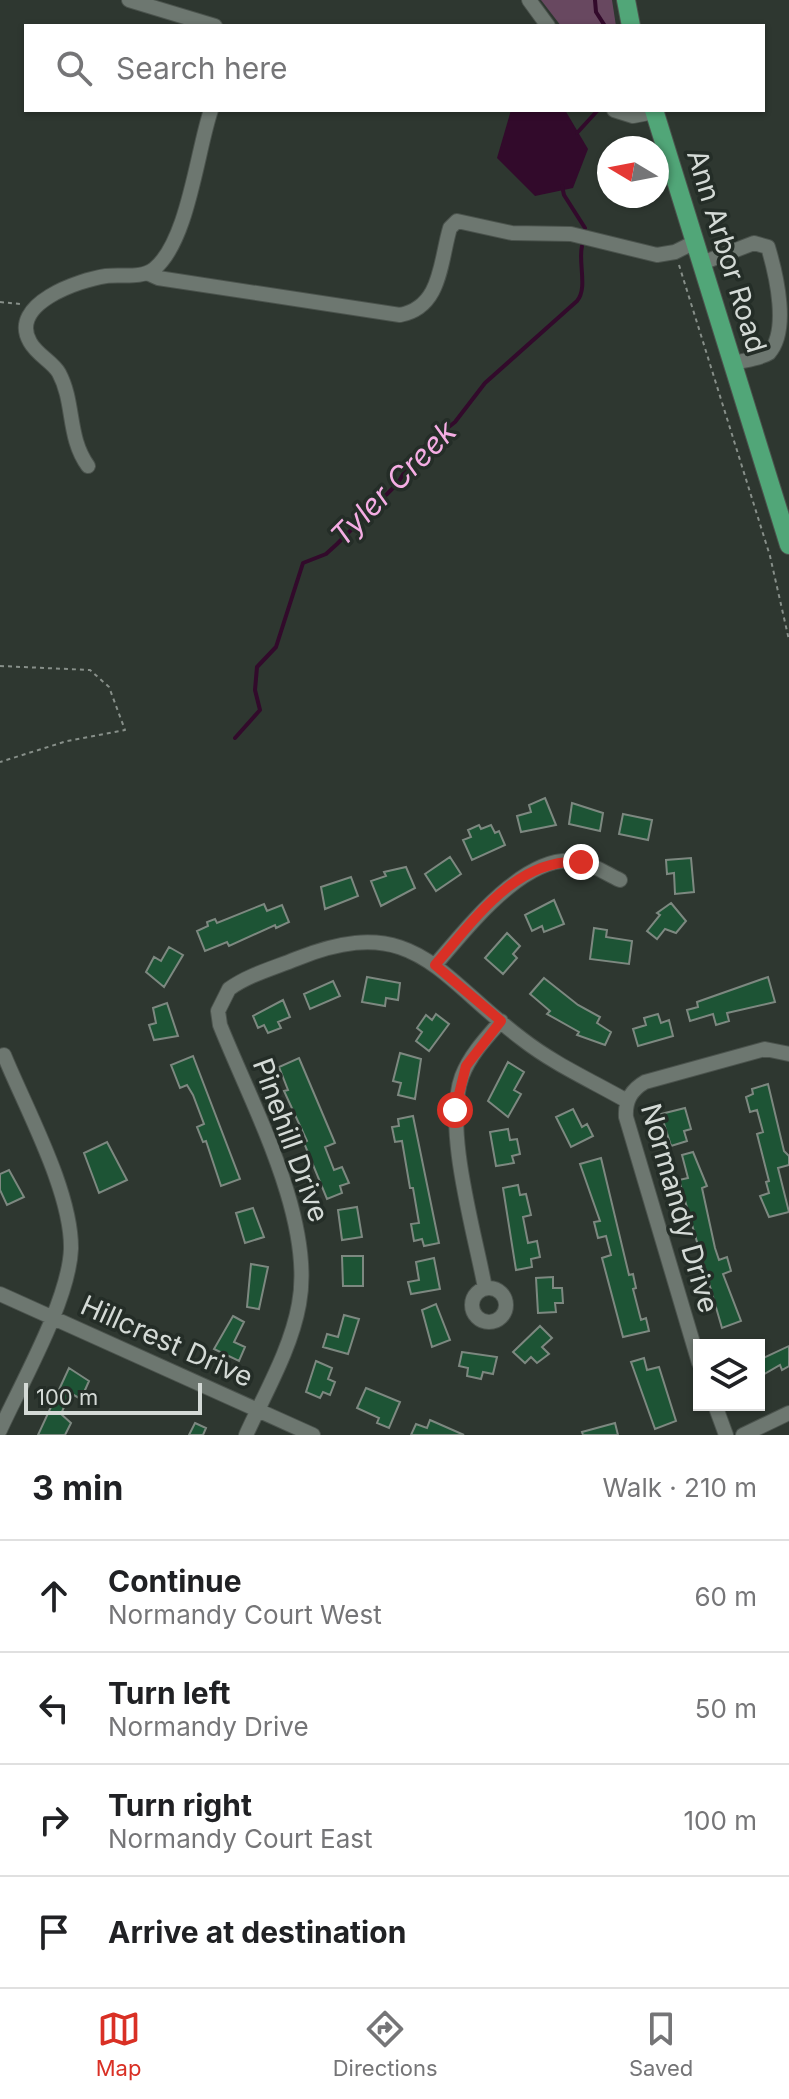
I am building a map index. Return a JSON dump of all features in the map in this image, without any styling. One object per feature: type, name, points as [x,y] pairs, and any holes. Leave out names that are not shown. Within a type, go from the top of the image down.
[{"type":"main road","points":[[626,0],[631,24]]},
{"type":"main road","name":"Ann Arbor Road","points":[[654,112],[789,545]]},
{"type":"street","points":[[129,0],[208,24]]},
{"type":"street","points":[[529,0],[547,24]]},
{"type":"street","points":[[147,273],[169,252],[194,178],[210,112]]},
{"type":"street","points":[[620,112],[633,116],[650,112]]},
{"type":"street","points":[[88,466],[78,453],[71,432],[59,372],[30,343],[25,327],[37,307],[76,284],[105,276],[147,273],[158,278],[400,315],[412,312],[434,289],[450,228],[457,221],[512,233],[537,231],[571,234],[636,253],[675,252],[695,242]]},
{"type":"street","points":[[702,263],[754,243],[768,247],[787,312],[786,330],[769,354],[733,363]]},
{"type":"street","points":[[435,965],[488,904],[525,876],[568,861],[581,862],[620,880]]},
{"type":"street","name":"Normandy Drive","points":[[222,999],[240,982],[340,943],[386,943],[418,954],[435,965],[537,1050],[627,1101],[626,1117],[693,1343]]},
{"type":"street","name":"Pinehill Drive","points":[[222,999],[220,1025],[291,1202],[303,1252],[296,1320],[246,1435]]},
{"type":"street","points":[[485,1288],[457,1138],[455,1110],[466,1066],[501,1021]]},
{"type":"street","points":[[627,1101],[634,1090],[645,1082],[765,1049],[789,1054]]},
{"type":"street","points":[[0,1430],[68,1273],[70,1231],[61,1194],[4,1055]]},
{"type":"street","name":"Hillcrest Drive","points":[[0,1294],[313,1435]]},
{"type":"street","points":[[717,1411],[726,1435]]},
{"type":"street","points":[[743,1435],[789,1413]]},
{"type":"path","points":[[675,252],[770,556],[789,640]]},
{"type":"path","points":[[0,302],[37,307]]},
{"type":"path","points":[[0,666],[90,670],[109,687],[125,730],[67,741],[0,762]]},
{"type":"shaded area","points":[[541,0],[612,0],[616,24],[559,24]]},
{"type":"shaded area","points":[[510,112],[566,112],[588,149],[573,188],[535,196],[497,158]]},
{"type":"building","points":[[545,798],[556,825],[521,832],[517,816],[531,812],[529,805]]},
{"type":"building","points":[[572,803],[603,813],[600,831],[569,824]]},
{"type":"building","points":[[623,814],[652,820],[648,840],[619,834]]},
{"type":"building","points":[[479,825],[481,829],[491,825],[495,833],[499,831],[505,845],[472,860],[463,840],[471,837],[468,830]]},
{"type":"building","points":[[450,857],[461,874],[436,891],[425,874]]},
{"type":"building","points":[[691,858],[694,892],[675,894],[674,873],[667,874],[666,860]]},
{"type":"building","points":[[406,867],[415,888],[381,906],[371,881],[386,876],[384,872]]},
{"type":"building","points":[[351,877],[358,896],[325,909],[321,887]]},
{"type":"building","points":[[554,900],[564,924],[544,932],[542,926],[532,931],[525,915]]},
{"type":"building","points":[[671,903],[686,921],[676,933],[665,929],[657,939],[647,931],[660,915],[657,913]]},
{"type":"building","points":[[264,904],[267,911],[282,905],[289,922],[276,928],[275,925],[229,946],[227,942],[205,951],[197,931],[208,926],[207,922],[215,919],[217,923]]},
{"type":"building","points":[[594,928],[607,930],[606,937],[632,941],[629,964],[590,959]]},
{"type":"building","points":[[507,933],[520,946],[513,954],[517,958],[503,974],[485,958]]},
{"type":"building","points":[[169,947],[183,955],[164,987],[146,972],[154,957],[161,961]]},
{"type":"building","points":[[367,977],[400,983],[398,1000],[386,998],[385,1006],[362,1002]]},
{"type":"building","points":[[768,977],[775,1002],[727,1013],[729,1021],[716,1025],[713,1014],[690,1021],[687,1010],[698,1007],[697,1002]]},
{"type":"building","points":[[544,978],[578,1005],[600,1017],[597,1023],[611,1032],[605,1045],[577,1035],[579,1032],[547,1014],[550,1011],[530,994]]},
{"type":"building","points":[[333,981],[340,996],[310,1009],[304,994]]},
{"type":"building","points":[[283,1000],[290,1017],[278,1022],[281,1028],[268,1033],[264,1025],[258,1028],[253,1016]]},
{"type":"building","points":[[167,1003],[178,1036],[154,1040],[149,1025],[156,1023],[153,1008]]},
{"type":"building","points":[[436,1014],[449,1024],[429,1051],[416,1041],[422,1032],[417,1028],[426,1015],[432,1020]]},
{"type":"building","points":[[658,1014],[661,1023],[669,1020],[673,1036],[638,1046],[633,1029],[646,1025],[644,1018]]},
{"type":"building","points":[[400,1053],[421,1059],[415,1099],[398,1095],[401,1083],[393,1081]]},
{"type":"building","points":[[193,1056],[240,1179],[221,1186],[206,1141],[203,1142],[197,1127],[204,1124],[193,1095],[187,1085],[180,1088],[171,1065]]},
{"type":"building","points":[[299,1058],[335,1143],[325,1147],[334,1170],[342,1167],[349,1183],[340,1186],[342,1193],[327,1199],[304,1143],[307,1141],[284,1091],[288,1090],[279,1067]]},
{"type":"building","points":[[508,1062],[524,1072],[514,1090],[521,1094],[508,1117],[488,1101]]},
{"type":"building","points":[[768,1084],[784,1151],[789,1156],[789,1165],[778,1168],[789,1212],[769,1217],[760,1196],[769,1193],[757,1134],[763,1132],[757,1110],[750,1112],[746,1097],[753,1094],[752,1089]]},
{"type":"building","points":[[685,1108],[691,1129],[684,1131],[687,1141],[671,1146],[661,1114]]},
{"type":"building","points":[[573,1109],[582,1127],[587,1124],[593,1136],[571,1147],[556,1117]]},
{"type":"building","points":[[413,1116],[439,1243],[424,1246],[422,1239],[414,1241],[411,1224],[419,1223],[413,1188],[410,1188],[402,1141],[395,1142],[392,1127],[399,1126],[398,1119]]},
{"type":"building","points":[[508,1129],[510,1140],[517,1139],[520,1154],[512,1156],[514,1163],[496,1166],[490,1132]]},
{"type":"building","points":[[107,1142],[127,1180],[99,1193],[84,1153]]},
{"type":"building","points":[[693,1152],[707,1186],[702,1188],[715,1248],[719,1260],[727,1257],[731,1271],[723,1274],[741,1321],[722,1328],[679,1180],[688,1178],[682,1155]]},
{"type":"building","points":[[601,1158],[629,1275],[633,1274],[636,1288],[633,1289],[641,1320],[646,1318],[649,1331],[623,1337],[602,1258],[611,1255],[606,1236],[598,1238],[594,1222],[600,1221],[580,1164]]},
{"type":"building","points":[[9,1170],[24,1197],[7,1205],[0,1190],[0,1174]]},
{"type":"building","points":[[518,1185],[520,1195],[526,1194],[531,1215],[523,1217],[528,1243],[537,1241],[540,1257],[531,1259],[532,1267],[516,1270],[503,1188]]},
{"type":"building","points":[[357,1207],[362,1237],[342,1240],[338,1210]]},
{"type":"building","points":[[253,1208],[264,1237],[245,1243],[236,1213]]},
{"type":"building","points":[[342,1256],[363,1256],[363,1286],[343,1286]]},
{"type":"building","points":[[434,1258],[440,1289],[411,1294],[408,1282],[419,1280],[416,1262]]},
{"type":"building","points":[[251,1264],[268,1267],[259,1309],[247,1307]]},
{"type":"building","points":[[553,1277],[553,1288],[562,1288],[563,1303],[555,1303],[556,1312],[538,1313],[536,1278]]},
{"type":"building","points":[[436,1304],[450,1340],[432,1347],[422,1310]]},
{"type":"building","points":[[344,1315],[359,1319],[348,1354],[323,1347],[327,1334],[338,1337]]},
{"type":"building","points":[[233,1316],[244,1322],[234,1342],[245,1347],[239,1361],[214,1349]]},
{"type":"building","points":[[540,1326],[552,1338],[542,1347],[549,1354],[537,1363],[531,1357],[525,1363],[513,1352]]},
{"type":"building","points":[[789,1346],[789,1366],[782,1370],[780,1365],[765,1374],[765,1357]]},
{"type":"building","points":[[462,1352],[497,1357],[493,1374],[483,1372],[481,1379],[467,1376],[468,1368],[459,1366]]},
{"type":"building","points":[[644,1358],[647,1370],[659,1367],[676,1421],[655,1429],[631,1362]]},
{"type":"building","points":[[316,1361],[332,1368],[328,1379],[335,1382],[330,1395],[323,1392],[320,1398],[306,1392]]},
{"type":"building","points":[[69,1368],[89,1381],[81,1399],[70,1393],[61,1414],[71,1423],[65,1435],[38,1435]]},
{"type":"building","points":[[366,1388],[400,1402],[389,1428],[377,1423],[379,1418],[357,1408]]},
{"type":"building","points":[[430,1420],[464,1435],[411,1435],[416,1424],[427,1428]]},
{"type":"building","points":[[195,1423],[206,1428],[203,1435],[189,1435]]},
{"type":"building","points":[[615,1423],[618,1435],[583,1435],[582,1432]]},
{"type":"waterway","name":"Tyler Creek","points":[[595,0],[596,12],[604,24]]},
{"type":"waterway","name":"Tyler Creek","points":[[577,133],[596,112]]},
{"type":"waterway","name":"Tyler Creek","points":[[562,186],[564,195],[585,228]]},
{"type":"waterway","name":"Tyler Creek","points":[[235,738],[260,710],[255,690],[257,667],[276,647],[303,563],[326,554],[337,544],[398,483],[415,454],[455,422],[485,383],[577,301],[582,289],[582,246]]},
{"type":"route","points":[[455,1110],[466,1066],[501,1021],[435,965],[488,904],[509,886],[555,864],[581,862]]}]
